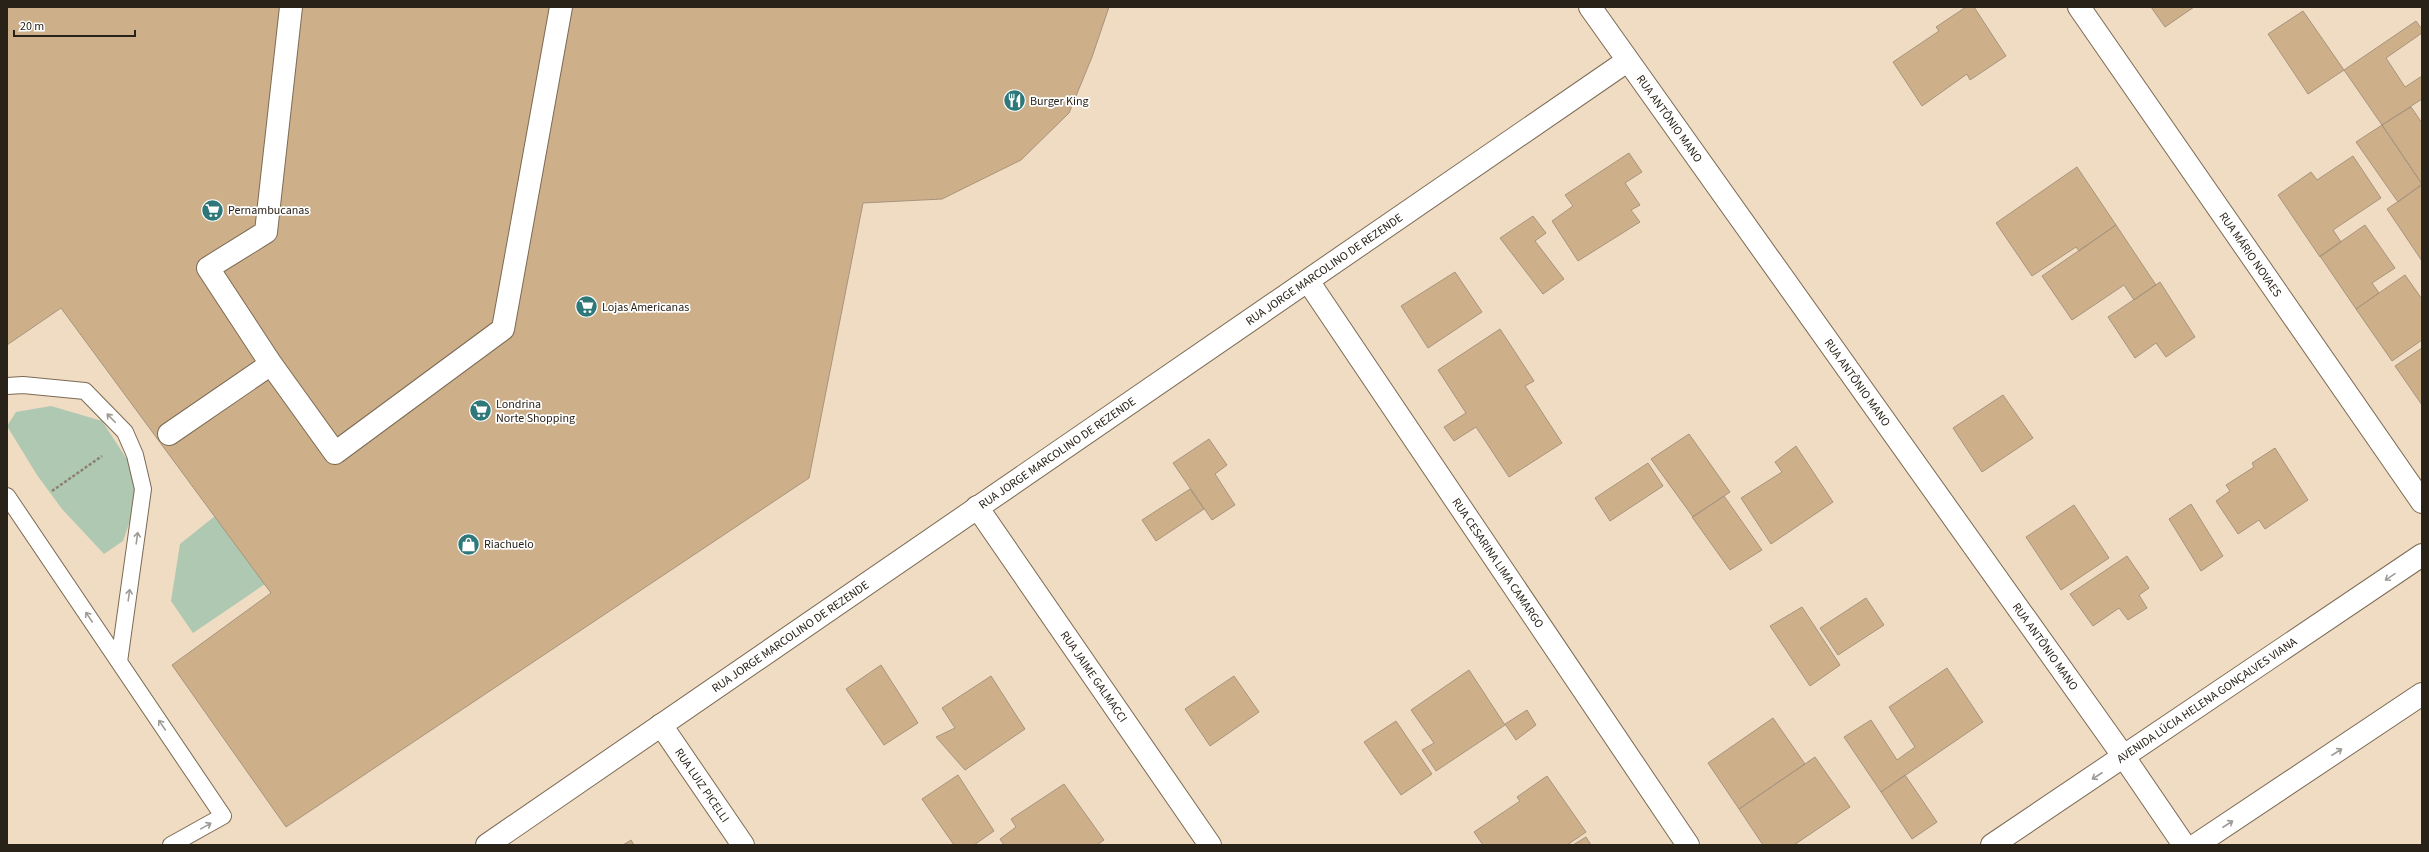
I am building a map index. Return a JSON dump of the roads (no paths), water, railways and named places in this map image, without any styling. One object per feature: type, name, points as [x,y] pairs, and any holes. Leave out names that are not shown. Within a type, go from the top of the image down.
[{"type":"street","points":[[291,7],[266,232],[208,268],[271,364],[335,453],[503,329],[561,7]]},
{"type":"street","name":"RUA ANTÔNIO MANO","points":[[1590,7],[2124,757],[2184,845]]},
{"type":"street","name":"RUA MÁRIO NOVAES","points":[[2079,7],[2422,502]]},
{"type":"street","name":"RUA JORGE MARCOLINO DE REZENDE","points":[[487,845],[1627,61]]},
{"type":"street","name":"RUA CESARINA LIMA CAMARGO","points":[[1308,281],[1688,845]]},
{"type":"street","points":[[169,434],[271,364]]},
{"type":"street","name":"RUA JAIME GALMACCI","points":[[978,507],[1210,845]]},
{"type":"street","name":"AVENIDA LÚCIA HELENA GONÇALVES VIANA","points":[[1992,845],[2422,555]]},
{"type":"street","points":[[2196,845],[2422,694]]},
{"type":"street","name":"RUA LUIZ PICELLI","points":[[661,725],[744,845]]},
{"type":"lane","points":[[7,386],[23,385],[85,391],[125,432],[135,455],[143,489],[120,662]]},
{"type":"lane","points":[[7,496],[223,816],[171,845]]},
{"type":"place","name":"Burger King","points":[[1014,101]]},
{"type":"place","name":"Pernambucanas","points":[[213,210]]},
{"type":"place","name":"Lojas Americanas","points":[[587,307]]},
{"type":"place","name":"Londrina Norte Shopping","points":[[480,411]]},
{"type":"place","name":"Riachuelo","points":[[469,544]]}]
